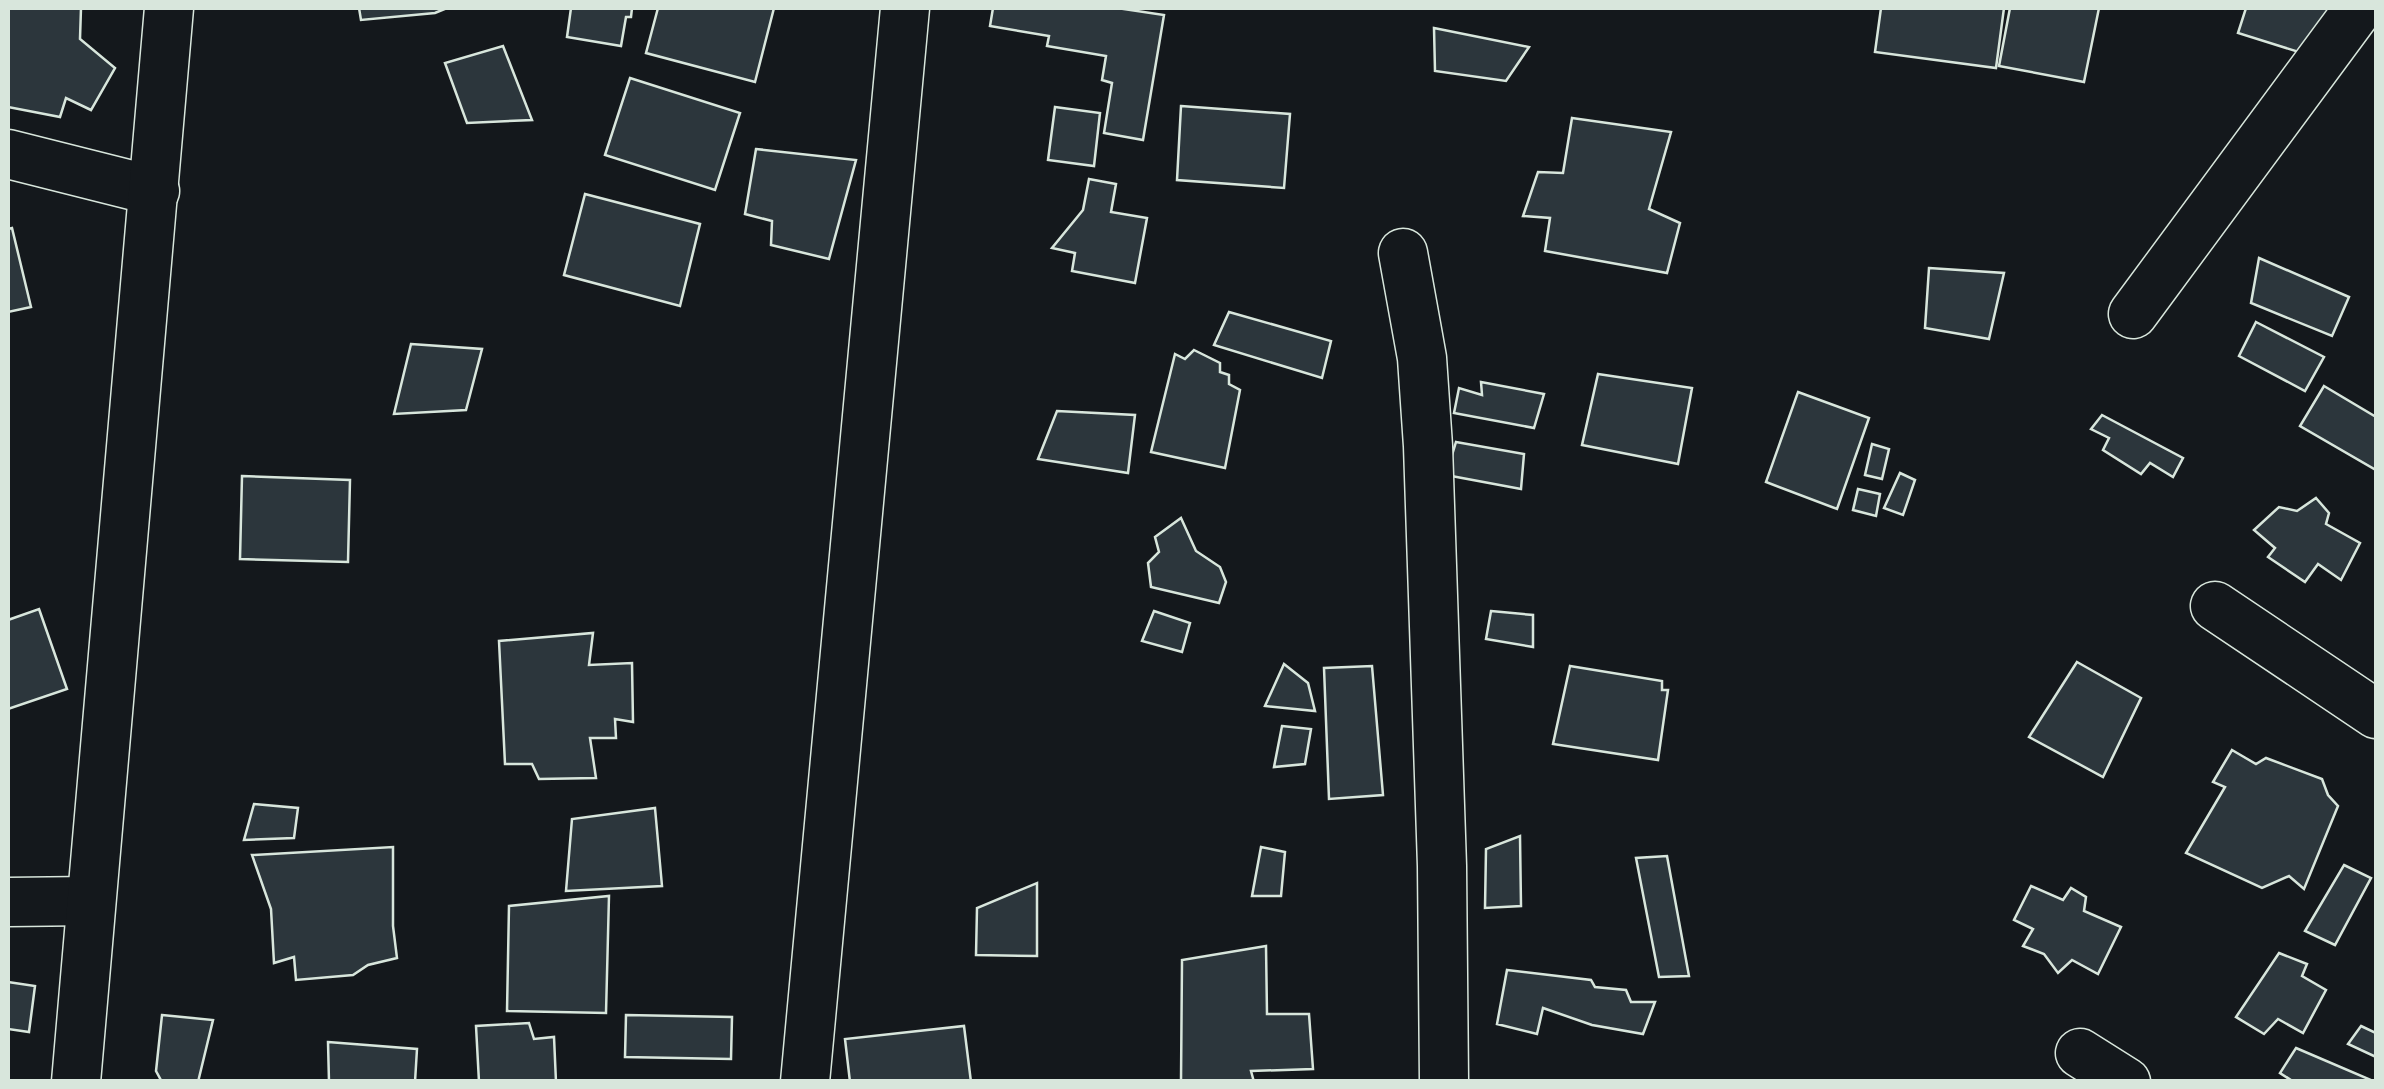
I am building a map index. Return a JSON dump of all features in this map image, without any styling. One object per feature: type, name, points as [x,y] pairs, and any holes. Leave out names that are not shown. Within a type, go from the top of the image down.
[{"type":"street","points":[[76,1082],[169,8]]},
{"type":"street","points":[[805,1082],[905,8]]},
{"type":"street","points":[[2133,314],[2359,8]]},
{"type":"street","points":[[8,154],[155,191]]},
{"type":"street","points":[[1402,253],[1422,358],[1428,446],[1442,866],[1444,1082]]},
{"type":"street","points":[[2215,606],[2376,714]]},
{"type":"street","points":[[8,902],[92,901]]},
{"type":"street","points":[[2080,1053],[2126,1082]]},
{"type":"building","points":[[8,8],[81,8],[80,39],[115,68],[91,110],[66,98],[60,117],[8,107]]},
{"type":"building","points":[[359,8],[447,8],[435,13],[361,20]]},
{"type":"building","points":[[571,8],[632,8],[631,17],[626,17],[621,46],[567,37]]},
{"type":"building","points":[[658,8],[774,8],[755,82],[646,53]]},
{"type":"building","points":[[993,8],[1117,8],[1164,15],[1143,140],[1104,133],[1112,83],[1102,80],[1106,56],[1047,46],[1049,36],[990,26]]},
{"type":"building","points":[[1881,8],[2004,8],[1996,68],[1875,52]]},
{"type":"building","points":[[2010,8],[2099,8],[2084,82],[1999,66]]},
{"type":"building","points":[[2246,8],[2334,8],[2318,58],[2238,33]]},
{"type":"building","points":[[1434,28],[1529,47],[1506,81],[1435,71]]},
{"type":"building","points":[[503,46],[532,120],[467,123],[445,63]]},
{"type":"building","points":[[630,78],[740,113],[715,190],[605,155]]},
{"type":"building","points":[[1181,106],[1290,114],[1284,188],[1177,180]]},
{"type":"building","points":[[1055,107],[1100,113],[1094,166],[1048,160]]},
{"type":"building","points":[[1572,118],[1671,132],[1649,209],[1680,223],[1667,273],[1545,251],[1550,218],[1523,216],[1538,172],[1563,173]]},
{"type":"building","points":[[756,149],[856,160],[829,259],[771,245],[772,221],[745,214]]},
{"type":"building","points":[[1089,179],[1116,184],[1111,212],[1147,218],[1135,283],[1072,271],[1075,253],[1052,248],[1083,210]]},
{"type":"building","points":[[585,194],[700,224],[680,306],[564,275]]},
{"type":"building","points":[[12,228],[31,307],[8,312],[8,229]]},
{"type":"building","points":[[2259,258],[2349,297],[2332,336],[2251,303]]},
{"type":"building","points":[[1929,268],[2004,273],[1989,339],[1925,328]]},
{"type":"building","points":[[1229,312],[1331,341],[1322,378],[1214,345]]},
{"type":"building","points":[[2256,322],[2324,357],[2305,391],[2239,356]]},
{"type":"building","points":[[411,344],[482,349],[466,410],[394,414]]},
{"type":"building","points":[[1194,350],[1220,363],[1220,372],[1229,375],[1229,384],[1240,390],[1225,468],[1151,452],[1175,354],[1185,359]]},
{"type":"building","points":[[1598,374],[1692,388],[1678,464],[1582,445]]},
{"type":"building","points":[[1481,382],[1544,394],[1534,428],[1454,413],[1459,388],[1482,395]]},
{"type":"building","points":[[2324,386],[2376,417],[2376,470],[2300,426]]},
{"type":"building","points":[[1798,392],[1869,418],[1837,509],[1766,482]]},
{"type":"building","points":[[1057,411],[1135,415],[1128,473],[1038,459]]},
{"type":"building","points":[[2102,415],[2183,458],[2173,477],[2150,463],[2141,474],[2103,450],[2109,438],[2091,429]]},
{"type":"building","points":[[1456,442],[1524,454],[1521,489],[1446,475]]},
{"type":"building","points":[[1872,444],[1889,449],[1882,479],[1865,475]]},
{"type":"building","points":[[1900,473],[1915,480],[1903,515],[1884,508]]},
{"type":"building","points":[[242,476],[350,480],[348,562],[240,559]]},
{"type":"building","points":[[1858,489],[1880,494],[1876,516],[1853,510]]},
{"type":"building","points":[[2316,498],[2329,513],[2326,524],[2360,543],[2341,580],[2318,564],[2305,582],[2268,557],[2275,548],[2254,530],[2279,507],[2297,511]]},
{"type":"building","points":[[1181,518],[1196,551],[1220,567],[1226,582],[1219,603],[1151,587],[1148,563],[1159,552],[1155,537]]},
{"type":"building","points":[[39,609],[67,689],[8,709],[8,620]]},
{"type":"building","points":[[1154,611],[1190,623],[1182,652],[1142,641]]},
{"type":"building","points":[[1491,611],[1533,615],[1533,647],[1486,639]]},
{"type":"building","points":[[593,633],[589,665],[632,663],[633,722],[615,719],[616,738],[590,738],[596,778],[539,779],[532,764],[505,764],[499,641]]},
{"type":"building","points":[[2077,662],[2141,698],[2103,777],[2029,737]]},
{"type":"building","points":[[1284,664],[1308,683],[1315,711],[1265,706]]},
{"type":"building","points":[[1372,666],[1383,795],[1329,799],[1324,668]]},
{"type":"building","points":[[1570,666],[1662,681],[1662,690],[1668,690],[1658,760],[1553,744]]},
{"type":"building","points":[[1282,726],[1311,729],[1305,764],[1274,767]]},
{"type":"building","points":[[2232,750],[2256,764],[2266,758],[2322,779],[2338,806],[2304,889],[2289,876],[2262,888],[2186,853],[2225,787],[2213,782]]},
{"type":"building","points":[[254,804],[298,808],[294,838],[244,840]]},
{"type":"building","points":[[655,808],[662,886],[566,891],[572,819]]},
{"type":"building","points":[[1520,836],[1521,906],[1485,908],[1486,849]]},
{"type":"building","points":[[393,847],[397,958],[368,965],[353,975],[296,980],[294,957],[274,963],[271,909],[252,855]]},
{"type":"building","points":[[1261,847],[1285,852],[1281,896],[1252,896]]},
{"type":"building","points":[[1667,856],[1689,976],[1659,977],[1636,858]]},
{"type":"building","points":[[2344,865],[2371,878],[2335,945],[2305,931]]},
{"type":"building","points":[[1037,883],[1037,956],[976,955],[977,908]]},
{"type":"building","points":[[2031,886],[2063,900],[2071,888],[2086,897],[2084,911],[2121,927],[2098,974],[2072,960],[2058,973],[2044,954],[2023,946],[2033,929],[2014,920]]},
{"type":"building","points":[[609,896],[606,1013],[507,1011],[509,906]]},
{"type":"building","points":[[1266,946],[1267,1014],[1309,1014],[1313,1069],[1251,1071],[1254,1082],[1181,1082],[1182,960]]},
{"type":"building","points":[[2279,953],[2307,964],[2302,976],[2326,990],[2303,1033],[2278,1019],[2264,1034],[2236,1017]]},
{"type":"building","points":[[1507,970],[1591,980],[1595,987],[1626,990],[1631,1002],[1655,1002],[1643,1034],[1592,1025],[1543,1008],[1537,1034],[1497,1024]]},
{"type":"building","points":[[8,982],[35,986],[29,1032],[8,1029]]},
{"type":"building","points":[[162,1015],[213,1020],[198,1082],[162,1082],[156,1071]]},
{"type":"building","points":[[626,1015],[732,1017],[731,1059],[625,1057]]},
{"type":"building","points":[[529,1023],[534,1039],[554,1037],[556,1082],[479,1082],[476,1026]]},
{"type":"building","points":[[964,1026],[971,1082],[850,1082],[845,1039]]},
{"type":"building","points":[[2361,1026],[2376,1033],[2376,1057],[2348,1044]]},
{"type":"building","points":[[328,1042],[417,1049],[415,1082],[329,1082]]},
{"type":"building","points":[[2296,1048],[2371,1082],[2294,1082],[2280,1073]]}]
